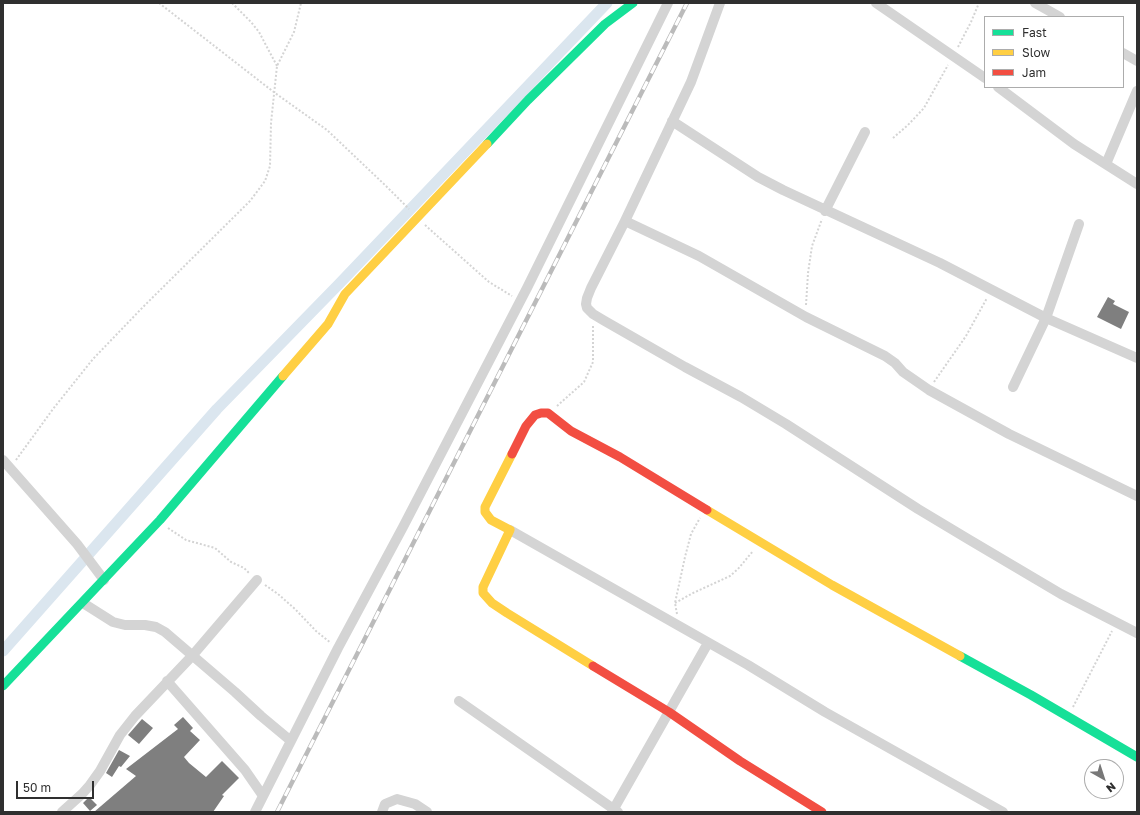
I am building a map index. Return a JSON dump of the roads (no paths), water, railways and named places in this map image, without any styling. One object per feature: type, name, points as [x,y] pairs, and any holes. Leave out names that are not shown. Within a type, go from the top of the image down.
[{"type":"street","points":[[3,686],[160,520],[328,324],[345,294],[416,217],[528,100],[599,29],[633,3]]},
{"type":"street","points":[[255,812],[338,648],[403,527],[520,301],[606,131],[668,3]]},
{"type":"street","points":[[720,3],[696,71],[587,298],[586,304],[592,313],[793,428],[924,512],[1061,594],[1137,633]]},
{"type":"street","points":[[876,3],[984,77]]},
{"type":"street","points":[[1035,3],[1058,16]]},
{"type":"street","points":[[1124,54],[1137,61]]},
{"type":"street","points":[[999,88],[1074,144],[1137,184]]},
{"type":"street","points":[[1106,164],[1137,91]]},
{"type":"street","points":[[672,121],[758,177],[825,211],[904,246],[1046,318],[1137,358]]},
{"type":"street","points":[[825,211],[865,132]]},
{"type":"street","points":[[625,221],[699,256],[806,317],[885,356],[929,390],[1010,434],[1137,496]]},
{"type":"street","points":[[1013,387],[1046,318],[1079,224]]},
{"type":"street","points":[[1004,812],[825,712],[748,665],[615,591],[560,557],[491,520],[485,512],[485,507],[526,426],[535,415],[548,413],[570,431],[620,457],[850,596],[1017,688],[1137,757]]},
{"type":"street","points":[[3,460],[77,544],[104,580]]},
{"type":"street","points":[[510,530],[483,587],[483,593],[492,602],[507,613],[669,712],[740,761],[822,812]]},
{"type":"street","points":[[62,812],[82,794],[100,771],[126,726],[192,656],[257,580]]},
{"type":"street","points":[[83,603],[107,619],[119,624],[156,627],[175,640],[261,716],[291,740]]},
{"type":"street","points":[[459,701],[615,811],[708,643]]},
{"type":"street","points":[[167,681],[245,770],[263,796]]},
{"type":"street","points":[[382,812],[386,804],[397,799],[415,804],[427,812]]},
{"type":"waterway","points":[[3,651],[217,409],[339,284],[607,3]]},
{"type":"railway","points":[[277,812],[687,3]]}]
